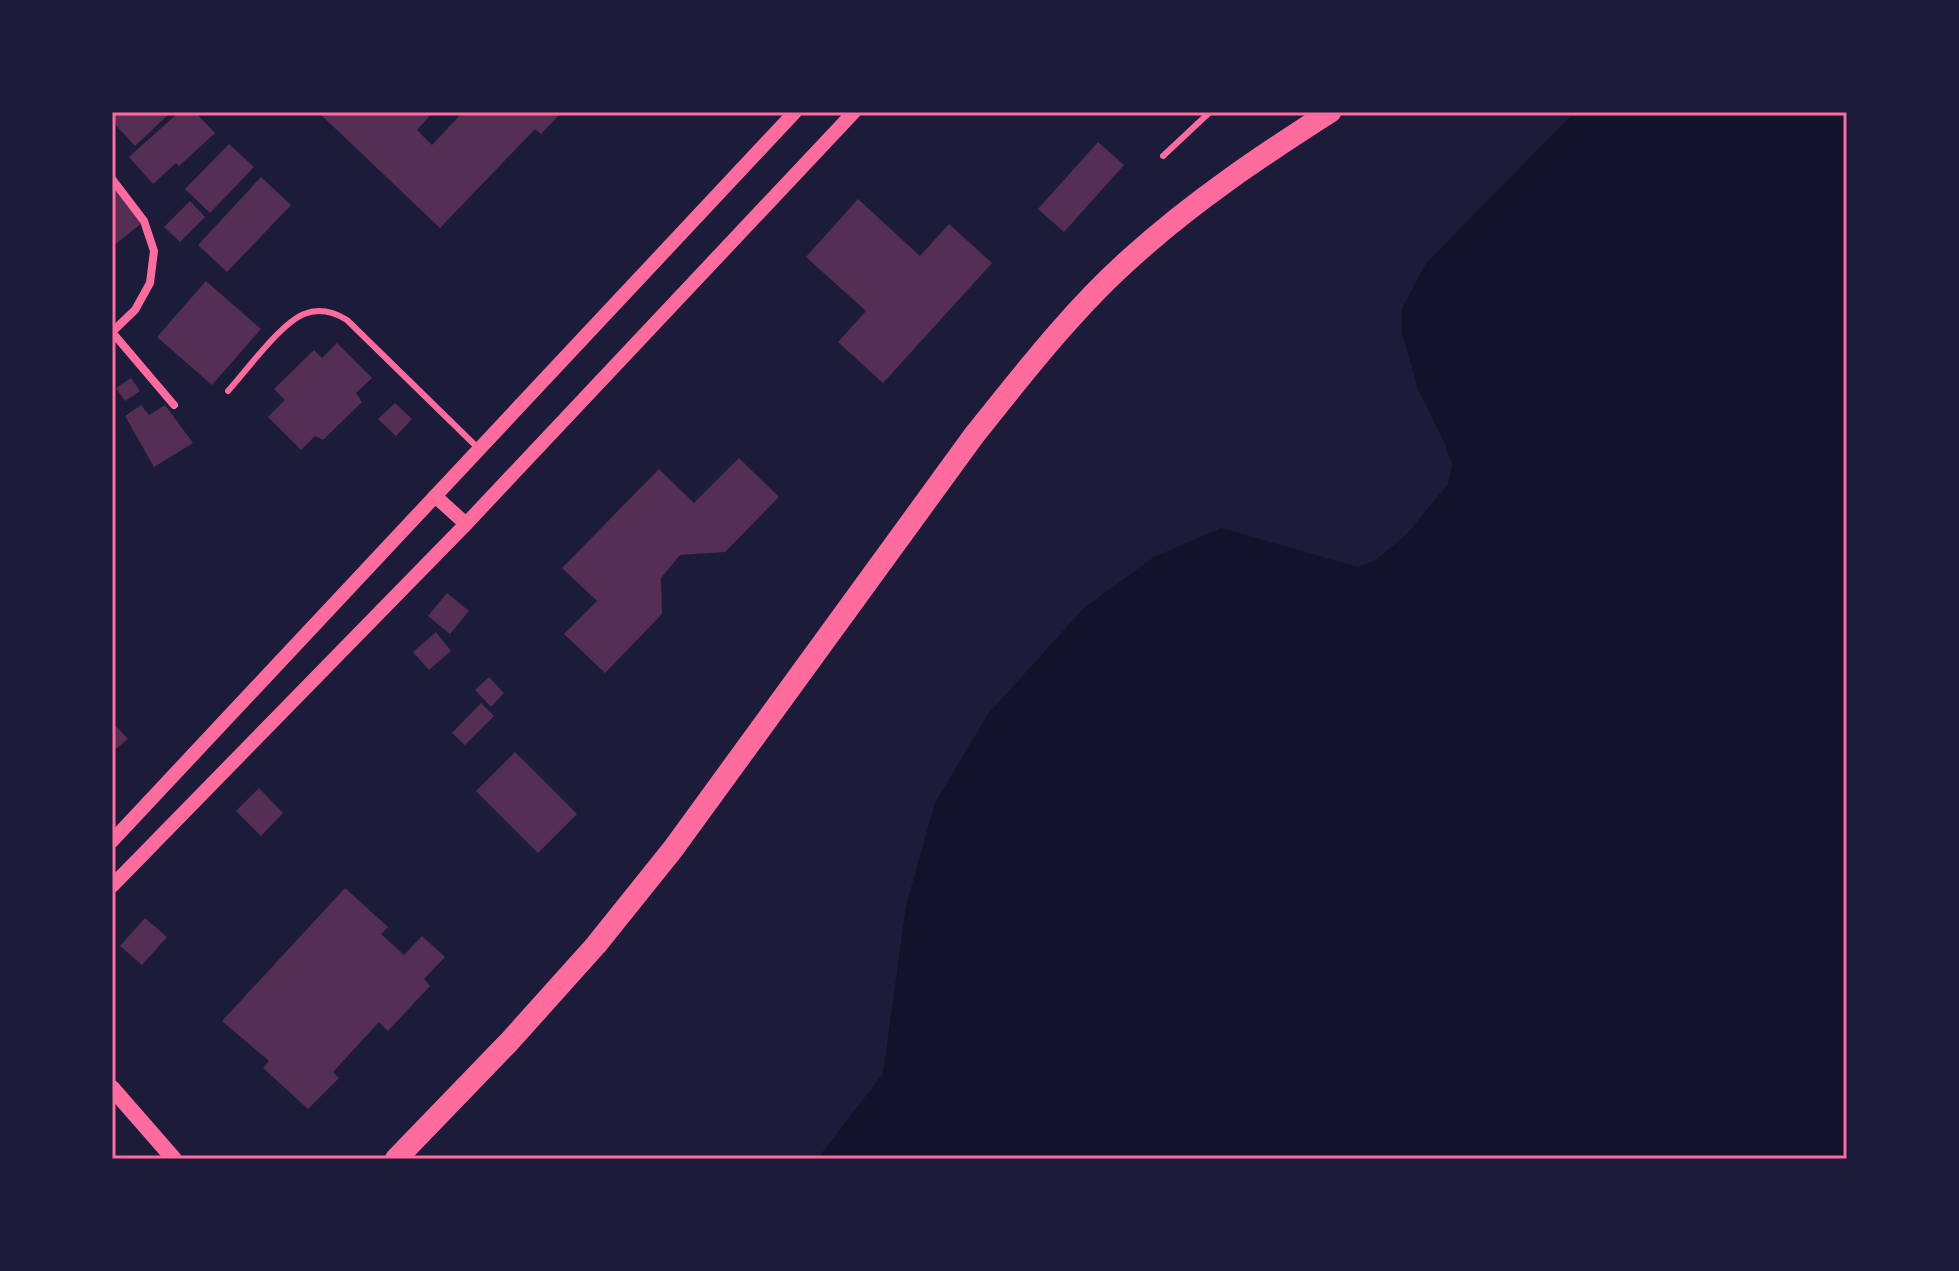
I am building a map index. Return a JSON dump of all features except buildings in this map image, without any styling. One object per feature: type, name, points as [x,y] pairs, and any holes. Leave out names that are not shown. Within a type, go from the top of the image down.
[{"type":"highway","points":[[396,1159],[509,1042],[596,945],[673,849],[975,434],[1068,322],[1130,258],[1188,209],[1264,154],[1330,112]]},
{"type":"main road","points":[[112,1088],[174,1159]]},
{"type":"street","points":[[112,841],[795,112]]},
{"type":"street","points":[[112,886],[466,524],[854,112]]},
{"type":"street","points":[[112,179],[144,221],[154,251],[150,283],[135,310],[112,332],[174,405]]},
{"type":"street","points":[[435,496],[466,524]]},
{"type":"lane","points":[[1163,156],[1210,112]]},
{"type":"lane","points":[[228,391],[293,321],[305,314],[328,312],[347,320],[479,449]]},
{"type":"shaded area","points":[[1575,112],[1847,112],[1847,1159],[817,1159],[883,1074],[906,906],[935,803],[988,714],[1084,608],[1154,557],[1221,528],[1358,567],[1376,560],[1407,534],[1448,484],[1452,464],[1418,389],[1402,333],[1402,308],[1427,262]]}]
